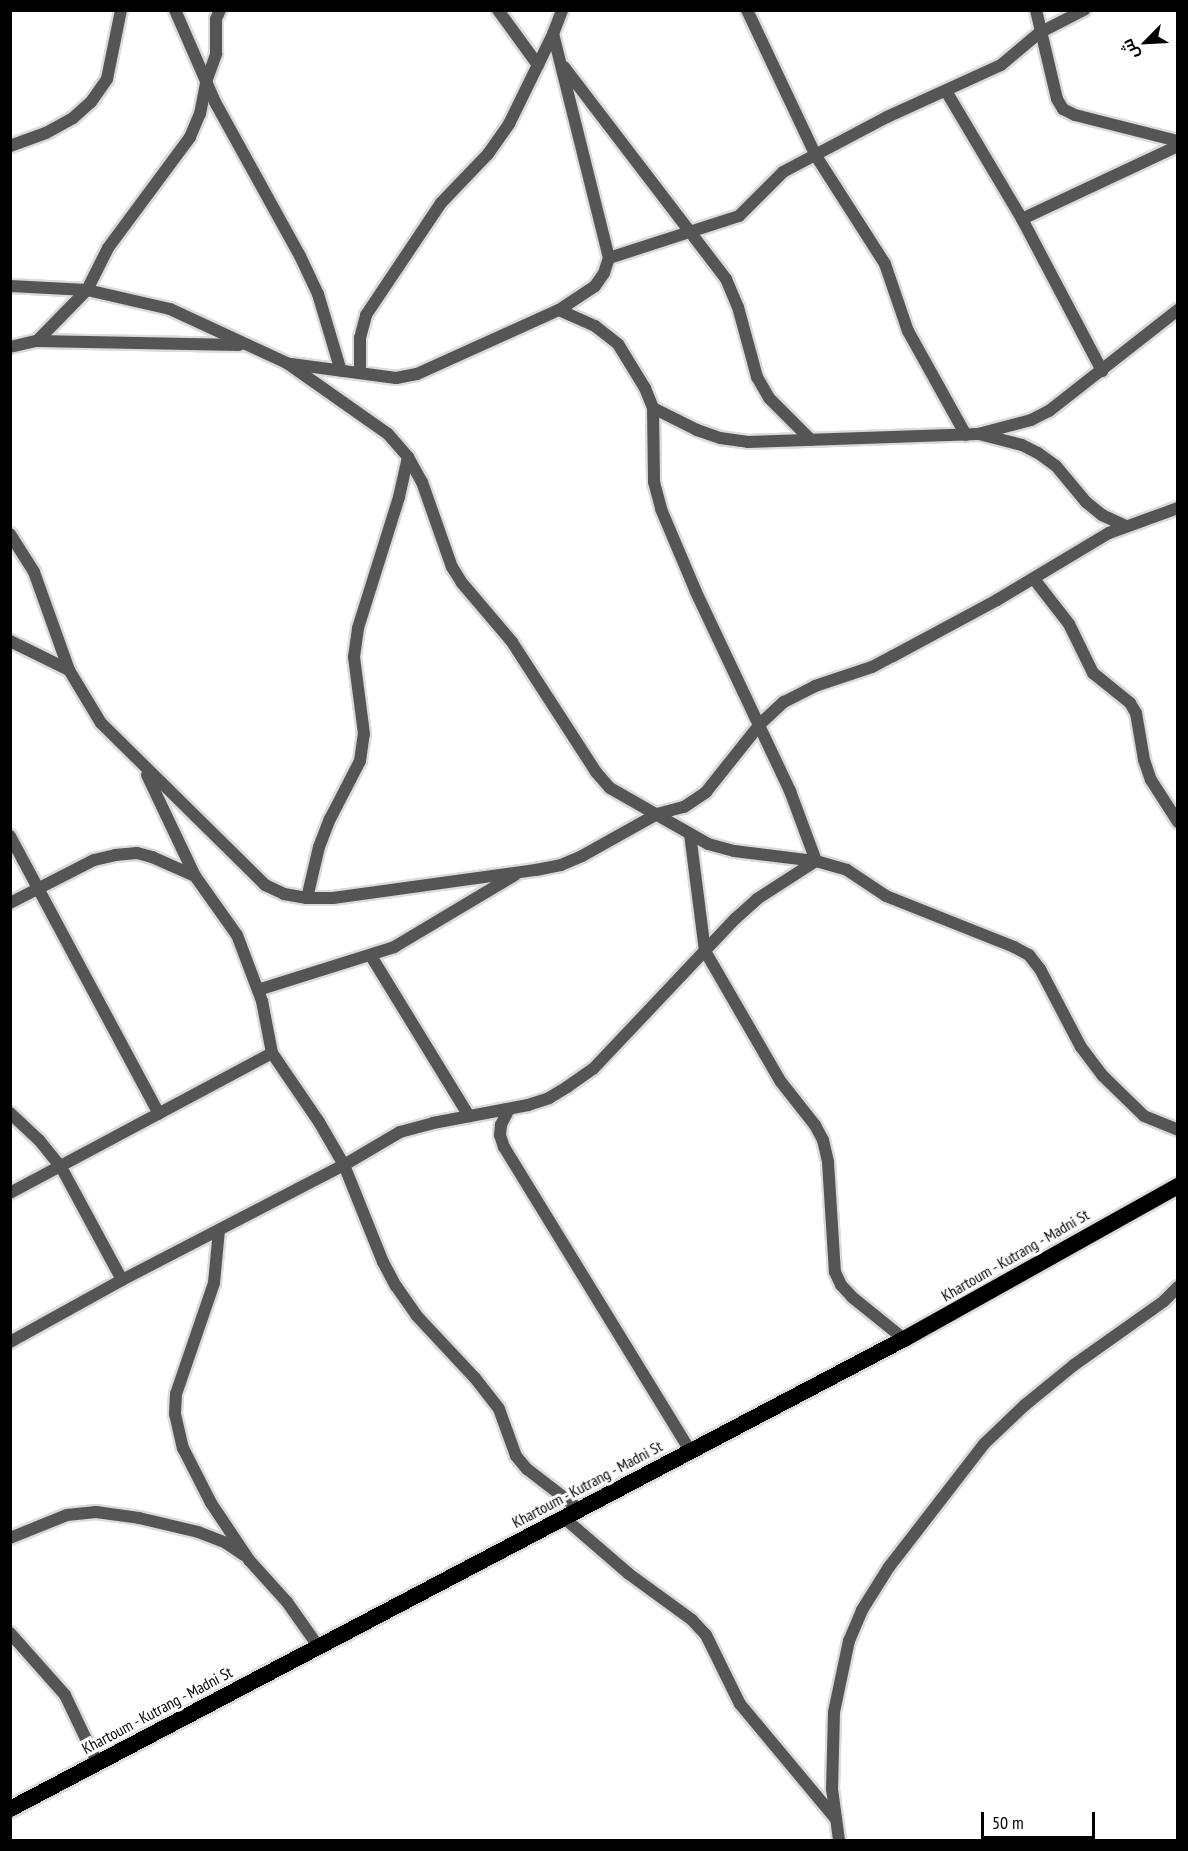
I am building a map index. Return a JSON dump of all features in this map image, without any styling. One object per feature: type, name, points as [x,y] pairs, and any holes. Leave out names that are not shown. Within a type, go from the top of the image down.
[{"type":"highway","name":"Khartoum - Kutrang - Madni St","points":[[10,1809],[904,1339],[1178,1186]]},
{"type":"street","points":[[10,146],[46,133],[73,118],[91,102],[107,79],[121,10]]},
{"type":"street","points":[[176,10],[206,82],[318,294],[341,371]]},
{"type":"street","points":[[37,341],[87,290],[108,248],[190,137],[200,114],[206,82],[216,54],[216,19],[220,10]]},
{"type":"street","points":[[498,10],[538,65]]},
{"type":"street","points":[[360,373],[360,338],[366,315],[441,203],[488,154],[509,124],[553,34],[562,10]]},
{"type":"street","points":[[747,10],[816,156],[885,264],[908,331],[972,434],[1022,445],[1038,453],[1056,466],[1086,502],[1102,515],[1126,526]]},
{"type":"street","points":[[1036,10],[1039,33],[1057,99],[1063,109],[1075,115],[1178,141]]},
{"type":"street","points":[[609,258],[738,216],[747,210],[773,180],[887,117],[1001,66],[1039,33],[1084,10]]},
{"type":"street","points":[[287,363],[396,378],[417,374],[559,310],[595,286],[604,273],[609,258],[553,34]]},
{"type":"street","points":[[560,61],[726,279],[738,307],[757,377],[769,398],[811,440]]},
{"type":"street","points":[[945,91],[1022,219],[1102,371]]},
{"type":"street","points":[[1022,219],[1178,146]]},
{"type":"street","points":[[10,286],[87,290],[170,309],[287,363],[388,434],[408,457],[422,482],[453,567],[462,584],[512,642],[596,772],[610,788],[708,844],[734,851],[816,861],[847,870],[901,903],[1014,947],[1029,956],[1040,969],[1081,1047],[1103,1076],[1144,1116],[1178,1130]]},
{"type":"street","points":[[559,310],[595,326],[618,344],[645,388],[653,408],[654,482],[661,509],[696,592],[790,791],[816,861]]},
{"type":"street","points":[[653,408],[697,430],[720,438],[748,442],[972,434],[1040,416],[1102,371],[1178,310]]},
{"type":"street","points":[[10,347],[37,341],[246,345]]},
{"type":"street","points":[[307,898],[319,847],[330,819],[360,761],[364,734],[354,657],[358,628],[399,496],[408,457]]},
{"type":"street","points":[[10,534],[34,572],[69,670],[101,723],[144,768],[266,885],[284,894],[307,898],[333,898],[561,865],[657,814],[684,807],[706,792],[760,724],[784,702],[815,686],[882,662],[1034,579],[1091,542],[1126,526],[1178,508]]},
{"type":"street","points":[[1034,579],[1069,624],[1093,673],[1130,703],[1136,713],[1144,760],[1151,780],[1178,822]]},
{"type":"street","points":[[10,641],[69,670]]},
{"type":"street","points":[[144,768],[195,876],[237,935],[258,990],[272,1053],[319,1122],[344,1166],[383,1262],[416,1316],[475,1378],[499,1409],[516,1456],[527,1469],[579,1509]]},
{"type":"street","points":[[690,834],[705,951],[776,1073],[815,1125],[823,1140],[828,1162],[835,1272],[841,1285],[852,1298],[904,1339]]},
{"type":"street","points":[[10,836],[159,1114]]},
{"type":"street","points":[[10,903],[94,860],[116,855],[137,853],[152,857],[195,876]]},
{"type":"street","points":[[10,1342],[122,1280],[344,1166],[400,1132],[509,1109],[549,1098],[593,1069],[757,899],[816,861]]},
{"type":"street","points":[[258,990],[371,956],[422,932],[519,872]]},
{"type":"street","points":[[371,956],[469,1116]]},
{"type":"street","points":[[10,1193],[272,1053]]},
{"type":"street","points":[[509,1109],[501,1125],[500,1135],[504,1147],[690,1451]]},
{"type":"street","points":[[10,1113],[39,1140],[61,1167],[122,1280]]},
{"type":"street","points":[[219,1230],[214,1283],[176,1394],[175,1414],[183,1448],[196,1476],[249,1560],[287,1602],[318,1646]]},
{"type":"street","points":[[839,1840],[832,1789],[834,1712],[849,1641],[862,1610],[890,1568],[984,1444],[1025,1405],[1074,1365],[1164,1301],[1178,1287]]},
{"type":"street","points":[[10,1538],[67,1515],[96,1512],[139,1518],[198,1532],[226,1543],[249,1560]]},
{"type":"street","points":[[563,1517],[629,1574],[692,1620],[706,1635],[740,1704],[836,1819]]},
{"type":"street","points":[[10,1633],[65,1695],[97,1762]]}]
